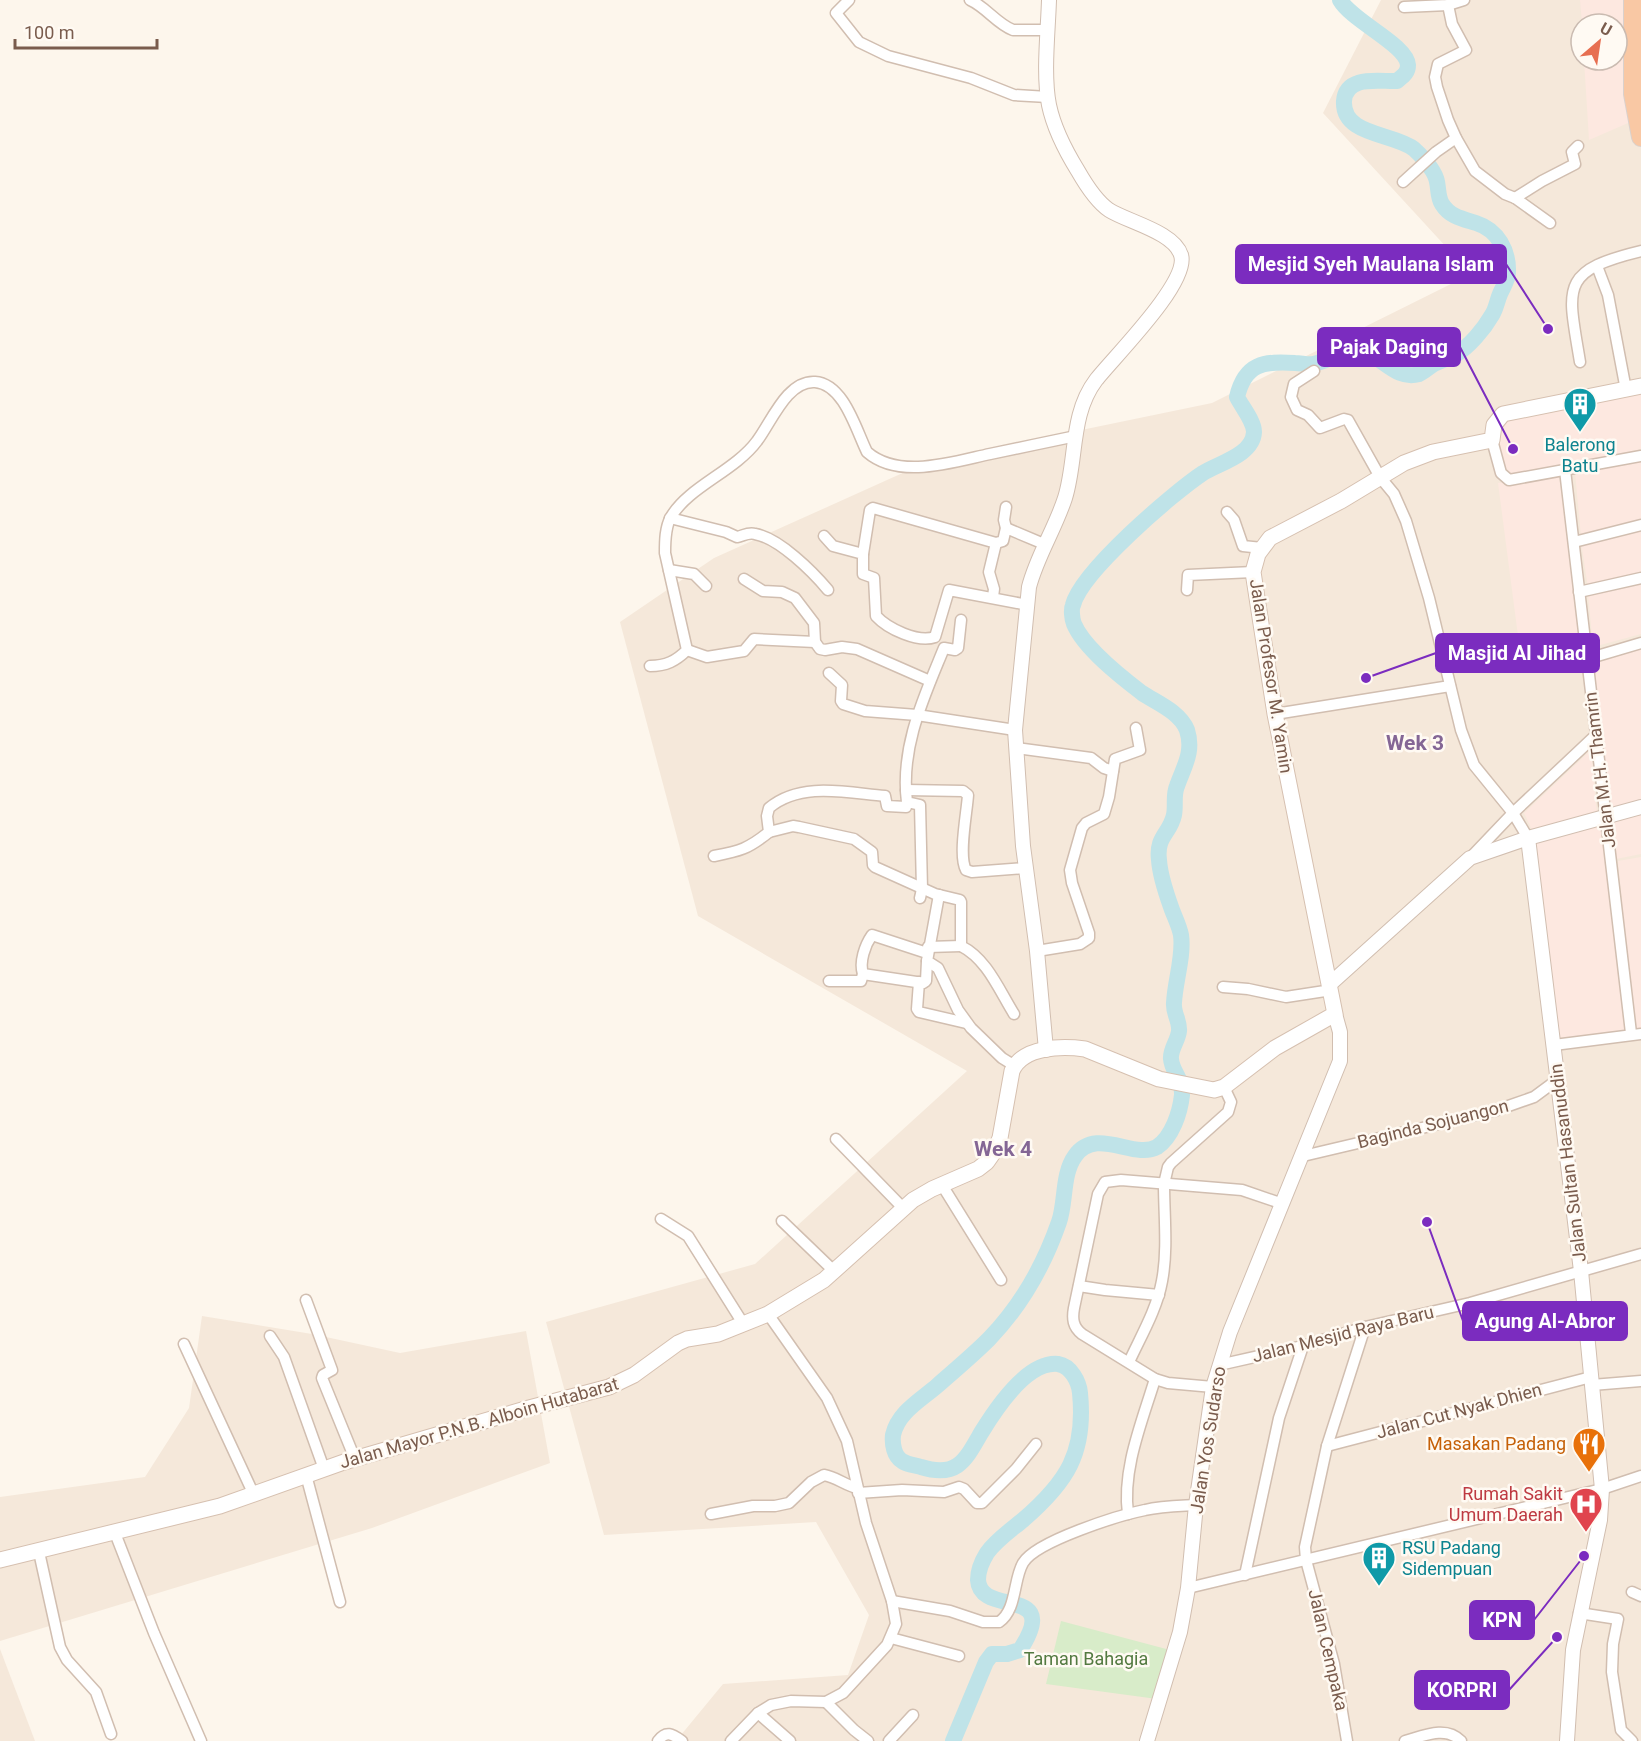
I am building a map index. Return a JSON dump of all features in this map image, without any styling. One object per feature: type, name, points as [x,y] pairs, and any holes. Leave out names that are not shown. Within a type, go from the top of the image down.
[{"type":"highway","points":[[1633,0],[1631,58],[1633,94],[1641,136]]},
{"type":"main road","points":[[1262,548],[1276,534],[1341,501],[1420,455],[1492,440],[1494,425],[1503,414],[1641,386]]},
{"type":"main road","name":"Jalan Profesor M. Yamin","points":[[1262,548],[1253,572],[1275,714],[1335,1014]]},
{"type":"main road","points":[[1015,1066],[1025,1055],[1073,1047],[1085,1049],[1159,1079],[1217,1089],[1275,1048],[1335,1014]]},
{"type":"main road","name":"Jalan Mayor P.N.B. Alboin Hutabarat","points":[[0,1560],[115,1533],[254,1495],[355,1459],[529,1407],[609,1387],[634,1375],[678,1343],[687,1339],[718,1334],[768,1314],[818,1284],[920,1195],[978,1169],[987,1162],[1000,1138],[1010,1077],[1015,1066]]},
{"type":"street","points":[[849,0],[836,13],[859,42],[872,49],[917,65],[971,78],[1014,95],[1048,97]]},
{"type":"street","points":[[970,0],[1013,30],[1048,30]]},
{"type":"street","points":[[1046,1050],[1037,951],[1025,868],[1015,730],[1029,587],[1044,544],[1065,496],[1084,402],[1093,384],[1161,302],[1176,280],[1182,266],[1182,255],[1176,245],[1159,234],[1109,210],[1094,195],[1065,150],[1054,123],[1048,97],[1049,0]]},
{"type":"street","points":[[1404,8],[1449,5],[1464,0]]},
{"type":"street","points":[[1449,5],[1452,24],[1466,50],[1438,64],[1435,76],[1456,138],[1475,171],[1504,194],[1515,198],[1550,223]]},
{"type":"street","points":[[1402,182],[1456,138]]},
{"type":"street","points":[[1515,198],[1542,181],[1575,165],[1572,152],[1578,146]]},
{"type":"street","points":[[1580,362],[1571,305],[1575,283],[1580,276],[1597,266],[1641,251]]},
{"type":"street","points":[[1597,266],[1608,296],[1626,390]]},
{"type":"street","points":[[1314,371],[1293,387],[1292,397],[1297,410],[1308,415],[1320,428],[1344,419],[1348,420],[1380,477],[1394,494],[1415,546],[1461,730],[1474,765],[1513,813],[1528,838]]},
{"type":"street","points":[[687,650],[665,553],[670,518],[688,498],[738,462],[757,442],[792,390],[804,382],[817,382],[840,395],[867,452],[874,459],[900,466],[950,464],[1076,436]]},
{"type":"street","points":[[1492,440],[1501,473],[1506,479],[1518,479],[1641,456]]},
{"type":"street","name":"Jalan M.H. Thamrin","points":[[1565,470],[1606,818],[1636,1034]]},
{"type":"street","points":[[1006,507],[1004,520],[1006,528],[1001,543],[873,508],[870,510],[863,554],[863,574],[874,578],[876,616],[894,629],[913,636],[935,637],[949,590],[1028,605]]},
{"type":"street","points":[[1227,512],[1234,520],[1243,546],[1262,548]]},
{"type":"street","points":[[670,518],[726,532],[737,537],[756,534],[779,545],[820,579],[828,590]]},
{"type":"street","points":[[1574,542],[1641,525]]},
{"type":"street","points":[[1006,528],[1044,544]]},
{"type":"street","points":[[824,536],[837,548],[863,554]]},
{"type":"street","points":[[993,597],[994,589],[989,572],[996,543]]},
{"type":"street","points":[[669,570],[694,574],[706,586]]},
{"type":"street","points":[[1186,590],[1188,574],[1253,572]]},
{"type":"street","points":[[1579,592],[1641,578]]},
{"type":"street","points":[[744,579],[763,591],[782,592],[795,598],[814,623],[817,647],[825,650],[842,647],[857,649],[930,681]]},
{"type":"street","points":[[769,832],[767,816],[769,808],[809,790],[885,796],[887,806],[906,807],[904,780],[906,759],[917,715],[944,648],[956,650],[957,648],[961,620]]},
{"type":"street","points":[[687,650],[707,657],[744,651],[754,639],[815,642]]},
{"type":"street","points":[[1587,659],[1641,643]]},
{"type":"street","points":[[650,666],[671,662],[687,650]]},
{"type":"street","points":[[829,673],[842,685],[842,704],[865,711],[917,715],[1015,730]]},
{"type":"street","points":[[1275,714],[1450,686]]},
{"type":"street","points":[[1037,951],[1080,944],[1089,938],[1070,870],[1082,828],[1086,823],[1104,814],[1117,757],[1140,750],[1136,728]]},
{"type":"street","points":[[1222,987],[1291,997],[1325,991],[1470,858],[1513,813],[1596,735]]},
{"type":"street","points":[[1016,748],[1090,758],[1104,768],[1113,771]]},
{"type":"street","points":[[906,790],[963,791],[968,795],[963,852],[963,866],[966,870],[972,872],[1025,868]]},
{"type":"street","points":[[907,802],[920,805],[921,894]]},
{"type":"street","points":[[1470,858],[1528,838],[1641,807]]},
{"type":"street","points":[[714,856],[744,849],[769,832],[793,826],[854,839],[872,852],[875,867],[921,894],[939,895],[961,902],[961,946]]},
{"type":"street","name":"Jalan Sultan Hasanuddin","points":[[1528,838],[1581,1271],[1602,1489],[1600,1520],[1579,1613],[1570,1674],[1567,1741]]},
{"type":"street","points":[[863,974],[919,982],[927,981],[928,954],[939,895]]},
{"type":"street","points":[[829,981],[861,981],[863,974],[861,964],[872,935],[928,954],[961,946],[980,960],[1014,1014]]},
{"type":"street","points":[[928,954],[938,968],[966,1023],[1002,1058],[1015,1066]]},
{"type":"street","points":[[919,982],[916,1010],[966,1023]]},
{"type":"street","name":"Jalan Yos Sudarso","points":[[1147,1741],[1171,1665],[1188,1588],[1213,1387],[1230,1332],[1340,1061],[1340,1032],[1335,1014]]},
{"type":"street","points":[[1554,1045],[1636,1034]]},
{"type":"street","name":"Baginda Sojuangon","points":[[1303,1156],[1494,1111],[1534,1097],[1557,1080]]},
{"type":"street","points":[[1129,1362],[1159,1295],[1164,1257],[1164,1184],[1168,1167],[1228,1112],[1231,1102],[1217,1089]]},
{"type":"street","points":[[836,1139],[903,1208]]},
{"type":"street","points":[[1213,1387],[1176,1384],[1155,1379],[1082,1334],[1075,1327],[1073,1317],[1098,1194],[1108,1181],[1121,1180],[1249,1191],[1283,1204]]},
{"type":"street","points":[[942,1185],[1001,1280]]},
{"type":"street","points":[[662,1219],[688,1236],[744,1325]]},
{"type":"street","points":[[782,1221],[834,1271]]},
{"type":"street","name":"Jalan Mesjid Raya Baru","points":[[1219,1365],[1470,1303],[1641,1254]]},
{"type":"street","points":[[1079,1286],[1159,1295]]},
{"type":"street","points":[[306,1300],[332,1370],[322,1378],[355,1459]]},
{"type":"street","points":[[731,1741],[758,1713],[771,1705],[791,1701],[826,1702],[836,1698],[849,1688],[891,1638],[896,1619],[866,1522],[852,1455],[839,1420],[827,1398],[768,1314]]},
{"type":"street","name":"Jalan Cempaka","points":[[1347,1741],[1334,1664],[1306,1560],[1305,1543],[1327,1446],[1365,1328]]},
{"type":"street","points":[[270,1336],[284,1357],[324,1469]]},
{"type":"street","points":[[184,1344],[254,1495]]},
{"type":"street","points":[[1245,1575],[1279,1418],[1303,1346]]},
{"type":"street","points":[[1128,1514],[1127,1494],[1130,1468],[1155,1379]]},
{"type":"street","name":"Jalan Cut Nyak Dhien","points":[[1327,1446],[1592,1381],[1641,1381]]},
{"type":"street","points":[[711,1514],[753,1506],[775,1506],[789,1503],[811,1482],[824,1475],[833,1477],[858,1491],[944,1492],[959,1487],[964,1489],[977,1503],[982,1503],[1016,1469],[1036,1444]]},
{"type":"street","points":[[306,1475],[339,1602]]},
{"type":"street","points":[[1188,1588],[1602,1489],[1641,1476]]},
{"type":"street","points":[[892,1601],[950,1611],[991,1623],[1002,1620],[1008,1612],[1023,1562],[1042,1547],[1083,1529],[1128,1514],[1156,1508],[1197,1505]]},
{"type":"street","points":[[115,1533],[154,1633],[201,1741]]},
{"type":"street","points":[[39,1552],[60,1647],[67,1660],[96,1692],[111,1734]]},
{"type":"street","points":[[1579,1613],[1618,1619],[1613,1644],[1612,1672],[1621,1730],[1632,1741]]},
{"type":"street","points":[[891,1638],[959,1656]]},
{"type":"street","points":[[826,1702],[868,1741]]},
{"type":"street","points":[[758,1713],[790,1741]]},
{"type":"street","points":[[889,1741],[913,1715]]},
{"type":"street","points":[[1405,1741],[1443,1732],[1454,1735],[1461,1741]]},
{"type":"street","points":[[658,1741],[662,1736],[668,1734],[682,1741]]},
{"type":"shaded area","points":[[1381,0],[1641,0],[1641,1741],[676,1741],[723,1684],[848,1675],[869,1615],[816,1522],[604,1535],[546,1322],[755,1264],[967,1071],[698,916],[620,622],[714,558],[927,462],[1212,403],[1471,274],[1323,113]]},
{"type":"shaded area","points":[[1580,0],[1630,0],[1635,120],[1589,140],[1585,72],[1629,72],[1629,12],[1581,12]]},
{"type":"shaded area","name":"Balerong Batu","points":[[1641,391],[1641,449],[1515,476],[1505,474],[1496,430],[1501,422]]},
{"type":"shaded area","points":[[1641,459],[1641,521],[1581,537],[1575,472]]},
{"type":"shaded area","points":[[1559,476],[1581,640],[1522,650],[1518,636],[1498,483]]},
{"type":"shaded area","points":[[1641,527],[1641,575],[1588,588],[1581,542]]},
{"type":"shaded area","points":[[1641,581],[1641,634],[1593,647],[1588,594]]},
{"type":"shaded area","points":[[1641,645],[1641,805],[1607,816],[1591,660]]},
{"type":"shaded area","points":[[1591,750],[1597,813],[1532,830],[1524,813]]},
{"type":"shaded area","points":[[1641,812],[1641,854],[1616,859],[1611,820]]},
{"type":"shaded area","points":[[1603,822],[1628,1032],[1557,1042],[1531,845]]},
{"type":"shaded area","points":[[1641,857],[1641,1029],[1633,1030],[1618,861]]},
{"type":"shaded area","points":[[202,1316],[312,1334],[400,1353],[526,1331],[550,1463],[372,1528],[0,1641],[0,1497],[145,1477],[189,1408]]},
{"type":"shaded area","points":[[0,1649],[35,1741],[0,1741]]},
{"type":"green space","name":"Taman Bahagia","points":[[1061,1621],[1170,1650],[1157,1699],[1046,1684]]},
{"type":"waterway","points":[[953,1741],[986,1662],[992,1654],[1007,1654],[1020,1650],[1031,1630],[1032,1617],[1026,1609],[991,1598],[982,1591],[978,1580],[979,1573],[983,1559],[991,1548],[1051,1493],[1070,1465],[1080,1433],[1079,1389],[1074,1375],[1063,1365],[1046,1365],[1035,1370],[1003,1400],[970,1452],[952,1468],[933,1470],[904,1462],[895,1453],[893,1435],[905,1413],[989,1339],[1021,1299],[1053,1238],[1061,1214],[1068,1171],[1075,1156],[1093,1144],[1104,1143],[1137,1150],[1157,1147],[1167,1137],[1174,1124],[1182,1095],[1181,1084],[1171,1059],[1179,1031],[1174,1003],[1181,935],[1164,884],[1159,852],[1161,840],[1170,827],[1174,815],[1175,793],[1189,752],[1189,738],[1179,718],[1124,679],[1086,643],[1074,624],[1073,605],[1092,573],[1151,515],[1203,473],[1248,447],[1254,432],[1250,419],[1237,397],[1245,377],[1257,366],[1284,362],[1313,364],[1343,353],[1361,351],[1369,353],[1403,374],[1419,374],[1434,364],[1455,355],[1476,337],[1493,313],[1508,276],[1507,257],[1501,242],[1484,226],[1457,217],[1445,208],[1439,198],[1434,174],[1427,162],[1414,149],[1371,132],[1351,121],[1344,101],[1346,92],[1351,87],[1365,81],[1397,81],[1406,72],[1408,65],[1399,49],[1346,8],[1340,0]]},
{"type":"place","name":"Mesjid Syeh Maulana Islam","points":[[1548,329]]},
{"type":"place","name":"Balerong Batu","points":[[1580,433]]},
{"type":"place","name":"Pajak Daging","points":[[1513,449]]},
{"type":"place","name":"Masjid Al Jihad","points":[[1366,678]]},
{"type":"place","name":"Agung Al-Abror","points":[[1427,1222]]},
{"type":"place","name":"Masakan Padang","points":[[1589,1473]]},
{"type":"place","name":"Rumah Sakit Umum Daerah","points":[[1586,1533]]},
{"type":"place","name":"KPN","points":[[1584,1556]]},
{"type":"place","name":"RSU Padang Sidempuan","points":[[1379,1587]]},
{"type":"place","name":"KORPRI","points":[[1557,1637]]},
{"type":"district","name":"Wek 3","points":[[1415,743]]},
{"type":"district","name":"Wek 4","points":[[1003,1149]]}]
